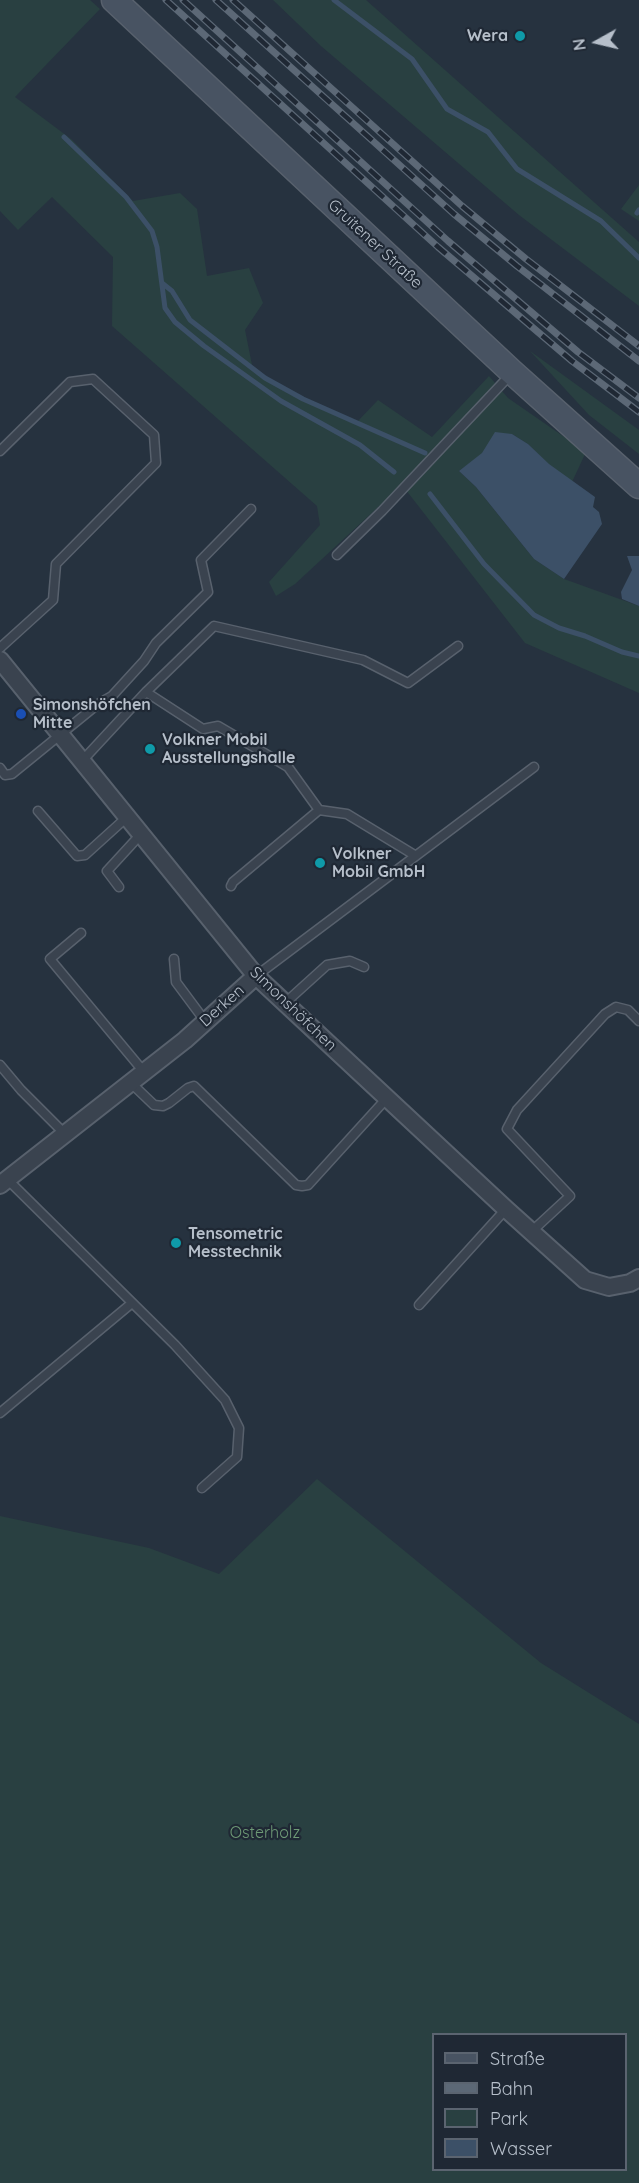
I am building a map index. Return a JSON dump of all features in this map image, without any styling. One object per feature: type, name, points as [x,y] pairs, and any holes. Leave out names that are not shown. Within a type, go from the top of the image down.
[{"type":"street","name":"Gruitener Straße","points":[[114,0],[512,372],[639,486]]},
{"type":"street","name":"Simonshöfchen","points":[[0,660],[256,976],[585,1280],[609,1287],[630,1283],[639,1278]]},
{"type":"street","name":"Derken","points":[[4,1182],[144,1072],[256,976]]},
{"type":"lane","points":[[337,555],[382,511],[512,372]]},
{"type":"lane","points":[[0,451],[70,382],[93,379],[154,435],[156,463],[56,564],[53,600],[0,648]]},
{"type":"lane","points":[[0,768],[5,775],[12,774],[98,704],[112,696],[144,661],[156,643],[208,592],[201,560],[251,509]]},
{"type":"lane","points":[[82,761],[146,692],[214,627],[363,660],[408,683],[458,646]]},
{"type":"lane","points":[[146,692],[204,729],[218,726],[288,767],[319,810],[347,814],[416,856]]},
{"type":"lane","name":"Derken","points":[[256,976],[534,767]]},
{"type":"lane","points":[[231,886],[319,810]]},
{"type":"lane","points":[[38,811],[77,856],[85,855],[127,817]]},
{"type":"lane","points":[[119,887],[107,871],[141,834]]},
{"type":"lane","points":[[81,933],[50,959],[144,1072]]},
{"type":"lane","points":[[174,959],[176,982],[205,1021]]},
{"type":"lane","points":[[285,1003],[327,965],[350,961],[364,967]]},
{"type":"lane","points":[[531,1232],[570,1196],[507,1129],[518,1110],[605,1014],[616,1007],[628,1010],[639,1021]]},
{"type":"lane","points":[[0,1065],[64,1134]]},
{"type":"lane","points":[[130,1083],[154,1105],[163,1106],[194,1086],[296,1185],[302,1186],[308,1185],[387,1098]]},
{"type":"lane","points":[[4,1182],[175,1345],[225,1400],[239,1428],[237,1457],[202,1488]]},
{"type":"lane","points":[[418,1305],[506,1209]]},
{"type":"lane","points":[[0,1413],[132,1303]]},
{"type":"green space","points":[[0,0],[90,0],[100,9],[15,97],[71,139],[133,201],[180,193],[197,209],[207,276],[249,268],[263,303],[245,330],[253,370],[289,394],[358,421],[378,400],[432,437],[489,376],[508,398],[586,452],[572,482],[548,464],[528,444],[512,434],[459,471],[476,487],[534,559],[564,579],[639,606],[639,693],[525,643],[402,485],[295,584],[276,596],[269,582],[320,525],[317,506],[112,326],[113,257],[52,197],[18,230],[0,211]]},
{"type":"green space","points":[[273,0],[366,0],[639,242],[639,306],[519,215],[321,46]]},
{"type":"green space","points":[[639,185],[639,221],[621,209]]},
{"type":"green space","points":[[530,351],[639,430],[639,454],[589,415]]},
{"type":"green space","name":"Osterholz","points":[[317,1479],[541,1663],[639,1724],[639,2183],[0,2183],[0,1516],[149,1548],[219,1574]]},
{"type":"water","points":[[495,432],[512,434],[528,444],[549,464],[595,497],[593,507],[599,512],[602,524],[564,579],[534,559],[476,487],[459,471],[482,453]]},
{"type":"water","points":[[627,556],[639,556],[639,606],[622,599],[621,592],[632,570]]},
{"type":"waterway","points":[[334,0],[412,59],[447,109],[488,132],[517,169],[601,221],[639,258]]},
{"type":"waterway","points":[[64,137],[126,197],[152,231],[157,247],[165,308],[175,322],[204,346],[281,401],[360,445],[394,472]]},
{"type":"waterway","points":[[162,283],[172,291],[190,320],[265,378],[303,399],[425,453]]},
{"type":"waterway","points":[[430,494],[484,564],[534,615],[559,628],[622,652],[639,656]]},
{"type":"railway","points":[[166,0],[438,247],[572,361],[639,412]]},
{"type":"railway","points":[[183,0],[448,241],[578,352],[639,398]]},
{"type":"railway","points":[[216,0],[454,214],[639,361]]},
{"type":"railway","points":[[233,0],[462,206],[526,259],[639,346]]},
{"type":"place","name":"Wera","points":[[520,36]]},
{"type":"place","name":"Simonshöfchen Mitte","points":[[21,714]]},
{"type":"place","name":"Volkner Mobil Ausstellungshalle","points":[[150,749]]},
{"type":"place","name":"Volkner Mobil GmbH","points":[[320,863]]},
{"type":"place","name":"Tensometric Messtechnik","points":[[176,1243]]}]
